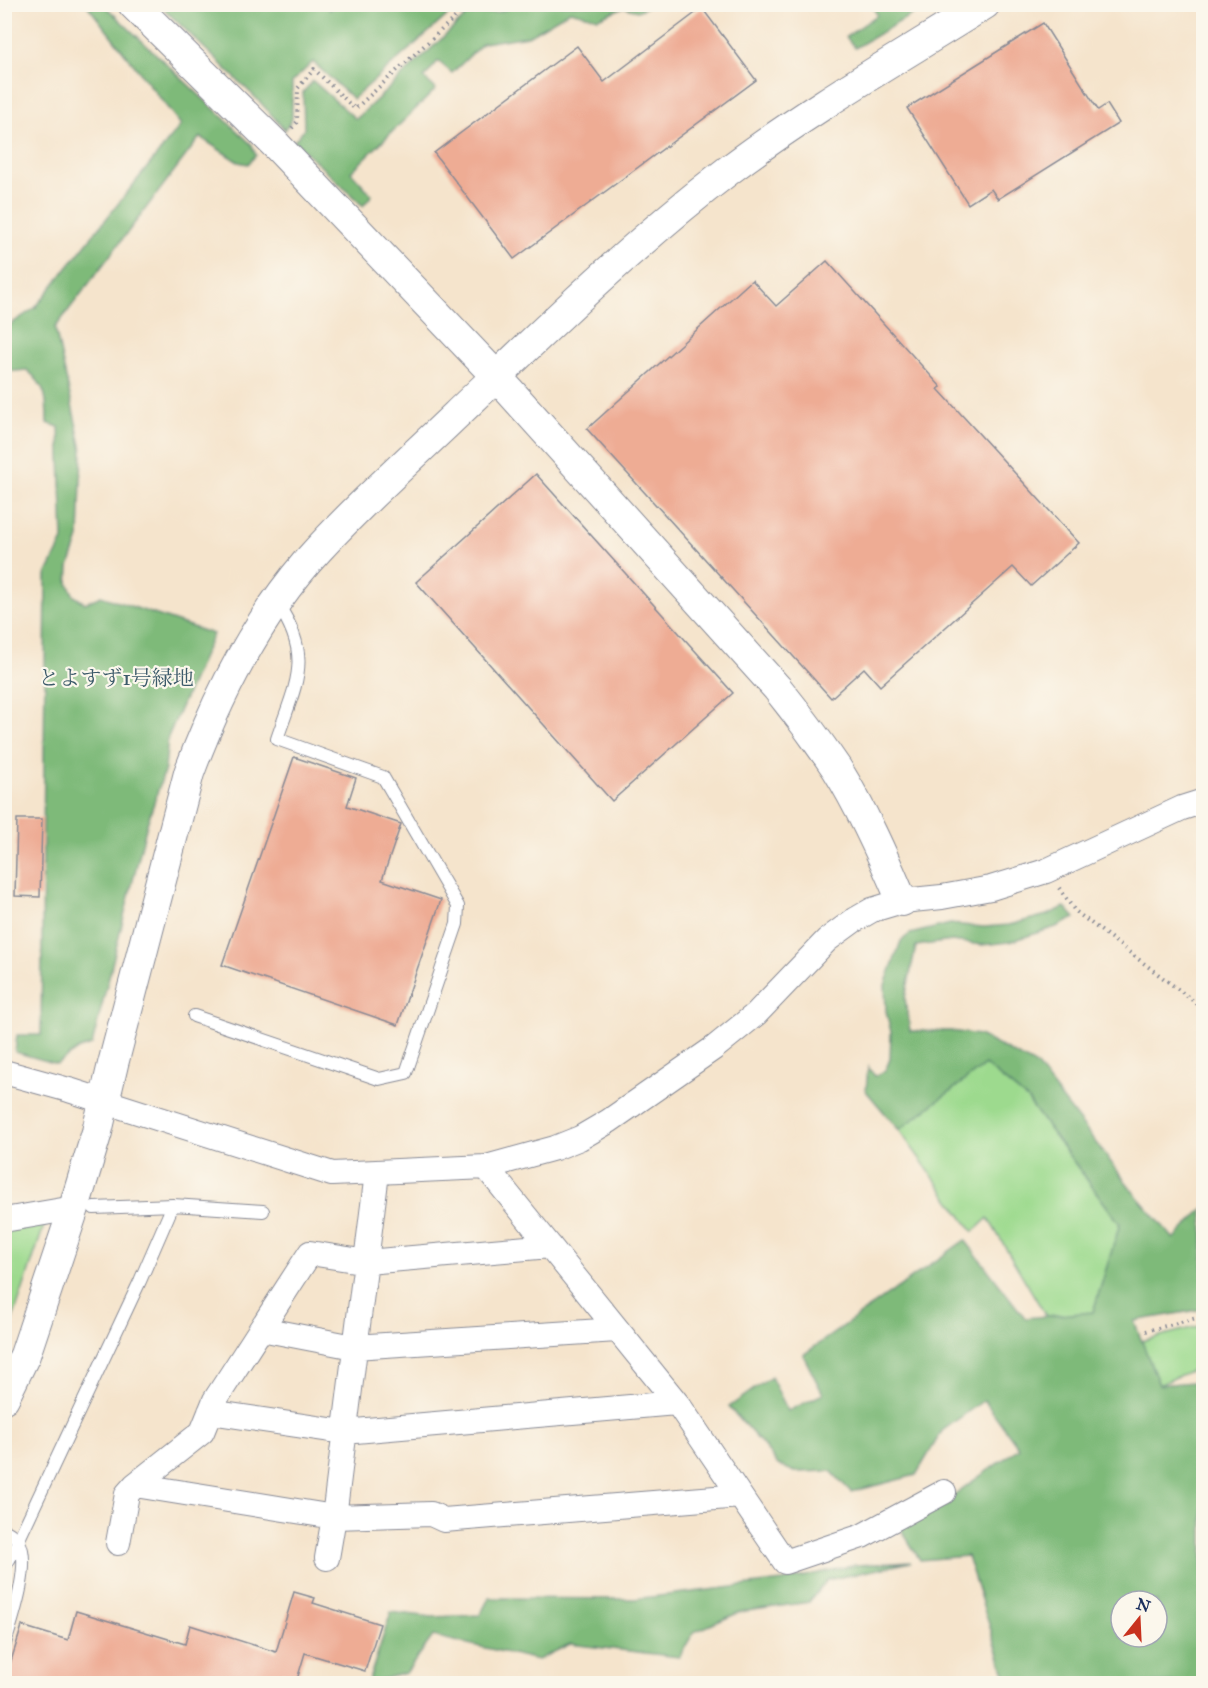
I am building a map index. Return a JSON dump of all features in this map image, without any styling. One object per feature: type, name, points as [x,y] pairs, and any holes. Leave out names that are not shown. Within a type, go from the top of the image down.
[{"type":"street","points":[[133,4],[277,146],[496,376],[777,688],[837,770],[863,815],[902,901]]},
{"type":"street","points":[[4,1398],[25,1356],[84,1208],[113,1064],[189,773],[203,733],[232,672],[253,637],[307,563],[333,534],[496,376],[667,219],[801,119],[985,4]]},
{"type":"street","points":[[4,1072],[332,1174],[486,1167],[555,1148],[609,1121],[714,1048],[756,1014],[827,940],[872,910],[902,901],[992,888],[1046,871],[1182,808],[1203,801]]},
{"type":"street","points":[[486,1167],[676,1403],[785,1562],[862,1536],[944,1492]]},
{"type":"street","points":[[327,1558],[377,1173]]},
{"type":"street","points":[[4,1220],[84,1208]]},
{"type":"street","points":[[118,1543],[127,1494],[135,1485],[202,1432],[215,1400],[310,1253],[367,1262],[550,1246]]},
{"type":"street","points":[[261,1329],[354,1347],[617,1329]]},
{"type":"street","points":[[210,1412],[344,1432],[676,1403]]},
{"type":"street","points":[[135,1485],[334,1517],[431,1514],[444,1520],[740,1496]]},
{"type":"lane","points":[[194,1016],[379,1079],[406,1073],[457,924],[458,906],[383,777],[277,739],[298,676],[299,647],[288,619],[277,603]]},
{"type":"lane","points":[[84,1208],[173,1205],[263,1211]]},
{"type":"lane","points":[[6,1558],[18,1540],[140,1281],[173,1205]]},
{"type":"lane","points":[[4,1530],[18,1540],[24,1555],[19,1596],[4,1647]]},
{"type":"path","points":[[291,130],[297,122],[298,88],[314,69],[355,109],[462,11],[500,4]]},
{"type":"path","points":[[1046,871],[1075,911],[1203,1009]]},
{"type":"path","points":[[1146,1331],[1203,1316]]},
{"type":"green space","points":[[337,4],[471,5],[457,7],[353,99],[313,62],[292,82],[292,119],[285,130],[260,102],[160,5],[327,5],[330,10]]},
{"type":"green space","name":"とよすず1号緑地","points":[[87,5],[104,5],[251,144],[256,155],[248,164],[238,162],[200,137],[55,328],[82,450],[79,538],[69,567],[68,583],[74,596],[85,603],[101,596],[213,634],[168,737],[165,769],[147,824],[92,1045],[79,1049],[57,1064],[15,1052],[17,1035],[41,1035],[46,575],[63,540],[59,427],[47,423],[44,394],[34,376],[27,370],[5,372],[5,328],[35,308],[181,125]]},
{"type":"green space","points":[[517,5],[652,5],[637,11],[624,7],[598,18],[570,11],[528,36],[483,43],[452,73],[438,61],[424,78],[436,89],[351,172],[372,195],[363,206],[294,141],[304,129],[303,92],[313,81],[356,119],[467,15],[498,12]]},
{"type":"green space","points":[[872,5],[928,5],[855,48],[846,37],[877,15]]},
{"type":"green space","points":[[1065,907],[1075,918],[1056,927],[1009,942],[982,945],[952,941],[916,946],[905,998],[910,1031],[951,1031],[979,1035],[1037,1066],[1136,1195],[1174,1239],[1203,1209],[1203,1309],[1134,1321],[1159,1385],[1203,1381],[1203,1683],[1008,1683],[967,1556],[920,1560],[899,1526],[945,1501],[1019,1448],[984,1400],[942,1431],[916,1475],[851,1492],[831,1471],[795,1472],[778,1465],[729,1407],[771,1377],[788,1411],[823,1394],[803,1355],[965,1240],[1025,1318],[1093,1312],[1120,1224],[1027,1099],[985,1065],[899,1130],[866,1091],[868,1067],[875,1076],[885,1071],[890,1059],[891,1032],[886,1011],[885,985],[901,941],[910,934],[950,924],[984,927],[1009,925],[1047,915]]},
{"type":"green space","points":[[985,1065],[1027,1099],[1120,1224],[1093,1313],[1046,1316],[988,1218],[973,1232],[899,1130]]},
{"type":"green space","points":[[45,1223],[16,1310],[5,1337],[5,1230]]},
{"type":"green space","points":[[1203,1325],[1203,1370],[1194,1369],[1159,1385],[1141,1341]]},
{"type":"green space","points":[[911,1562],[827,1580],[809,1602],[740,1612],[694,1632],[679,1657],[570,1644],[538,1660],[433,1636],[406,1673],[368,1683],[391,1612],[432,1617],[480,1615],[489,1598],[634,1599],[783,1581],[855,1565]]},
{"type":"building","points":[[702,8],[756,80],[514,259],[434,153],[577,46],[604,82]]},
{"type":"building","points":[[1043,23],[1098,110],[1107,104],[1119,123],[998,199],[991,189],[968,204],[907,108]]},
{"type":"building","points":[[827,261],[941,387],[938,389],[1079,543],[1031,586],[1013,567],[880,686],[864,668],[831,698],[587,429],[752,280],[776,306]]},
{"type":"building","points":[[536,474],[733,693],[612,801],[416,582]]},
{"type":"building","points":[[294,757],[356,778],[347,806],[401,824],[382,880],[441,900],[398,1025],[222,965]]},
{"type":"building","points":[[17,819],[42,819],[40,897],[15,896]]},
{"type":"building","points":[[294,1592],[315,1598],[313,1603],[380,1624],[365,1671],[305,1653],[296,1683],[4,1683],[22,1626],[68,1640],[76,1611],[185,1644],[190,1625],[276,1652]]}]
